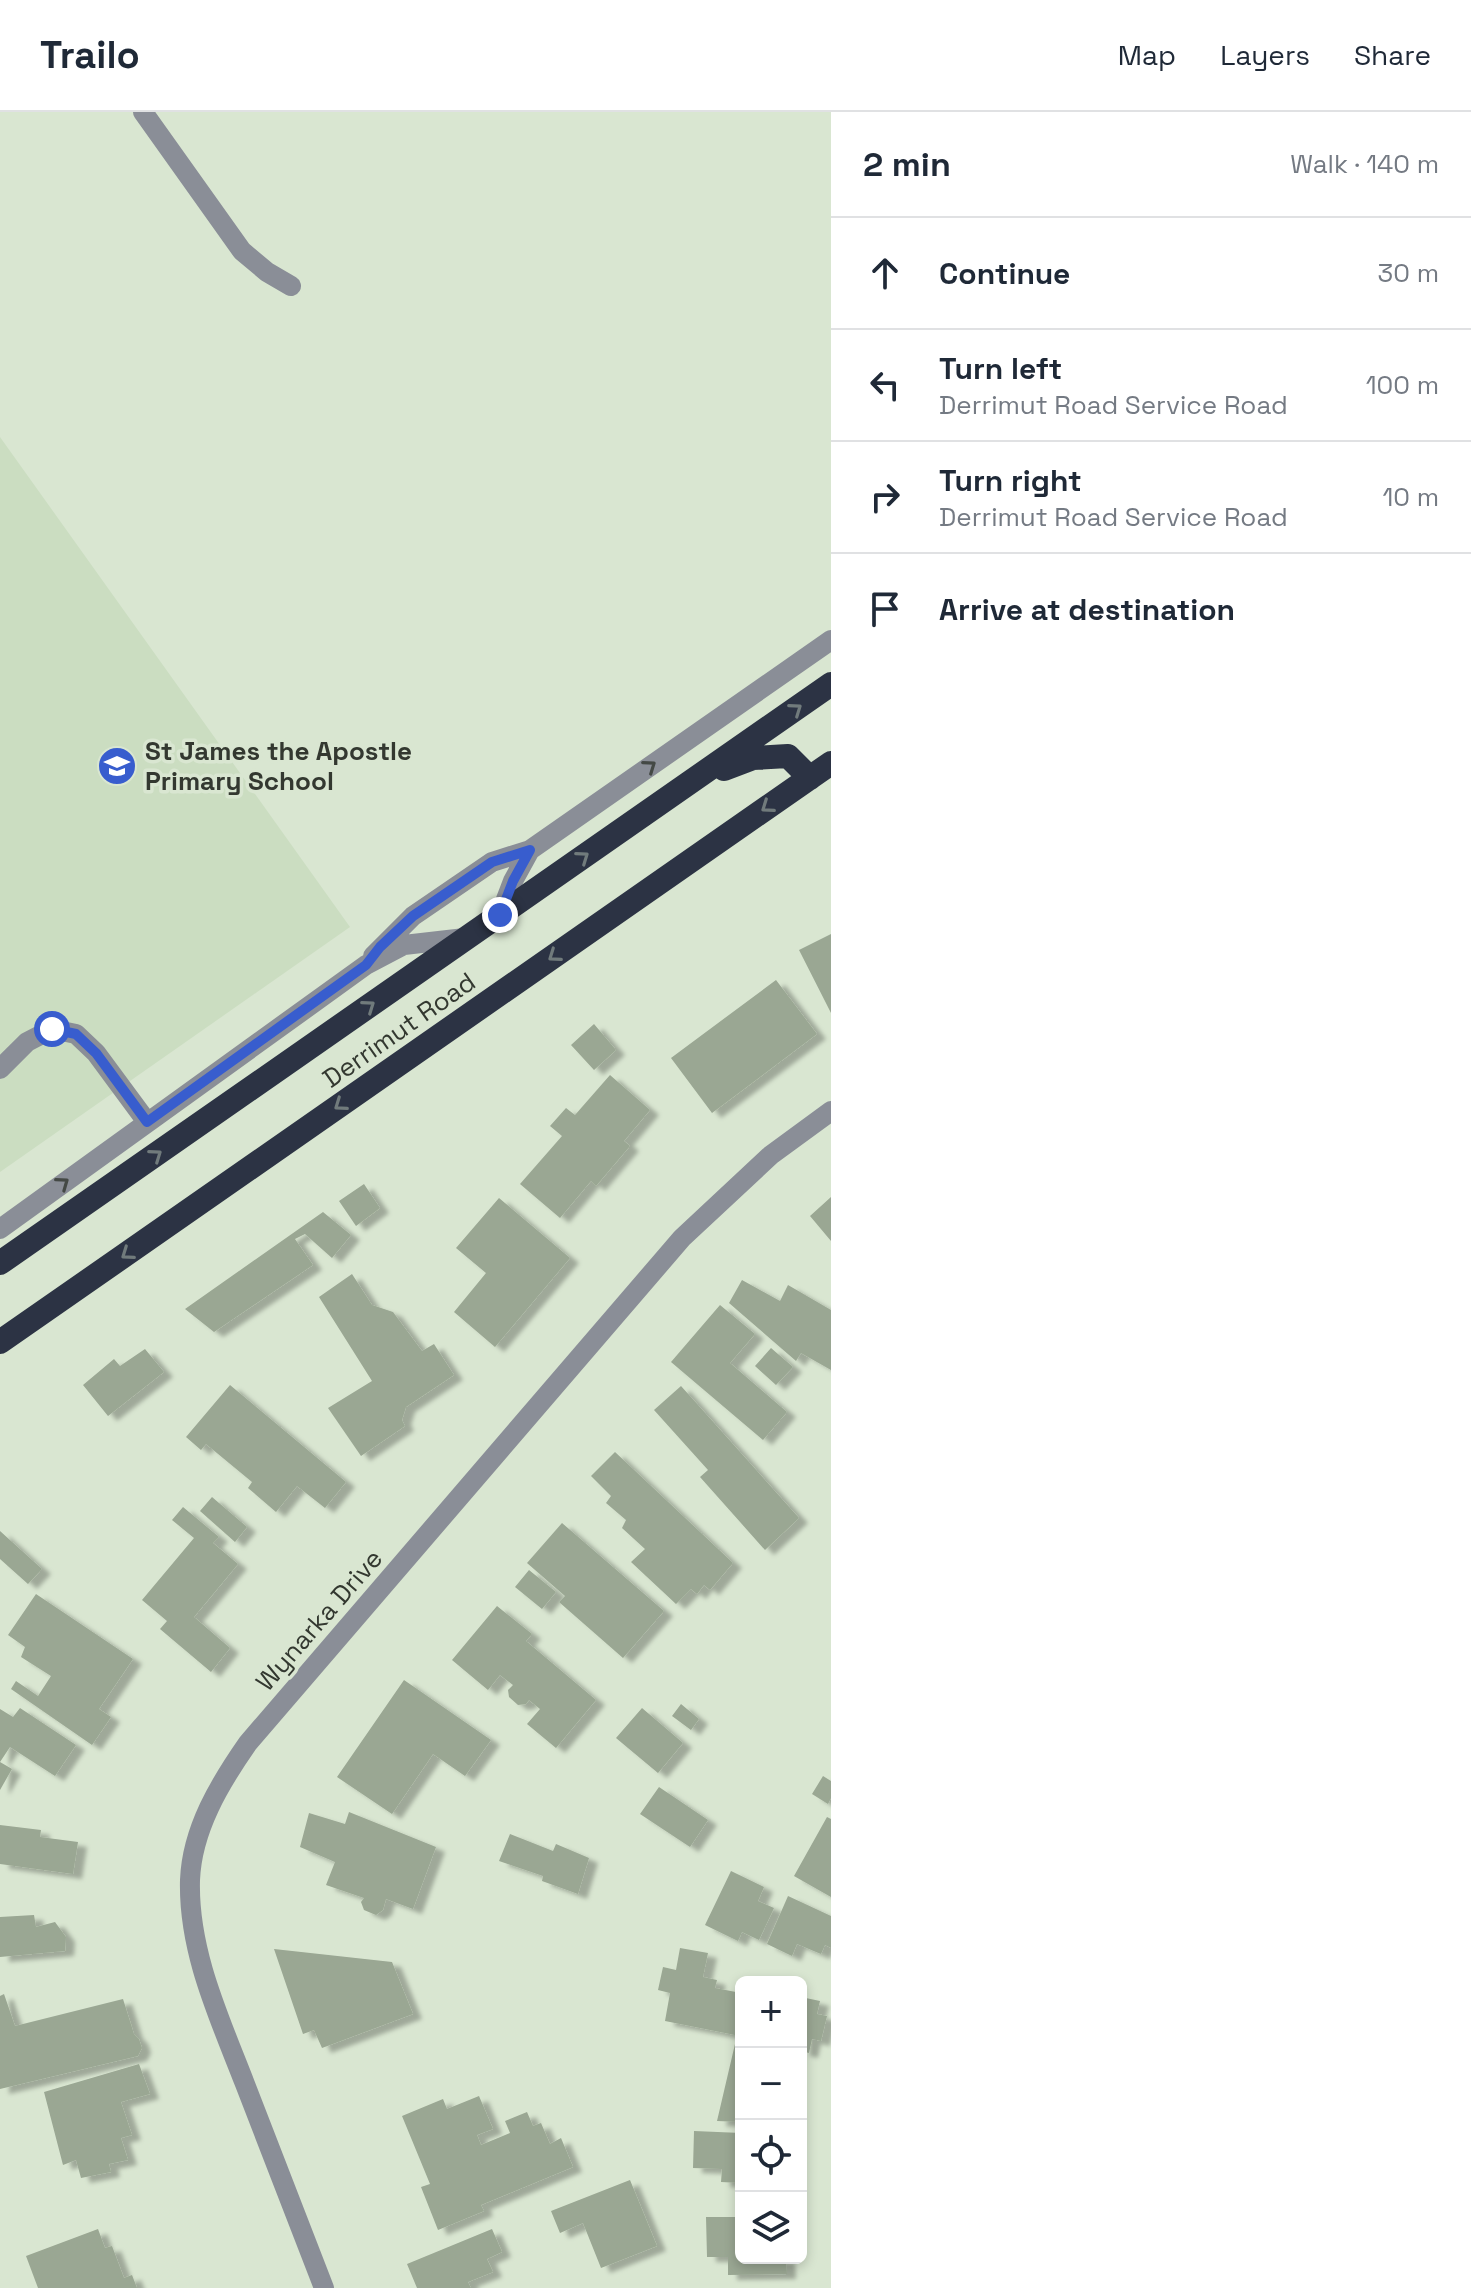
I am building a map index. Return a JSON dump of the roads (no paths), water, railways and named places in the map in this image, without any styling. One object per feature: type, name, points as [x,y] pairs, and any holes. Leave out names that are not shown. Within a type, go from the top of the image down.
[{"type":"highway","name":"Derrimut Road","points":[[0,1263],[831,684]]},
{"type":"highway","points":[[695,779],[753,758],[788,756],[810,778]]},
{"type":"highway","name":"Derrimut Road","points":[[0,1342],[831,763]]},
{"type":"street","points":[[143,112],[242,251],[267,272],[291,286]]},
{"type":"street","points":[[366,965],[413,916],[492,862],[530,850],[831,640]]},
{"type":"street","points":[[500,915],[513,881],[530,850]]},
{"type":"street","points":[[0,1229],[366,965],[404,945],[466,938]]},
{"type":"street","points":[[0,1069],[27,1042],[52,1029],[76,1034],[96,1053],[147,1122]]},
{"type":"street","name":"Wynarka Drive","points":[[324,2288],[207,1985],[192,1929],[190,1878],[205,1817],[221,1782],[248,1743],[682,1238],[771,1155],[831,1111]]},
{"type":"place","name":"St James the Apostle Primary School","points":[[117,766]]}]
